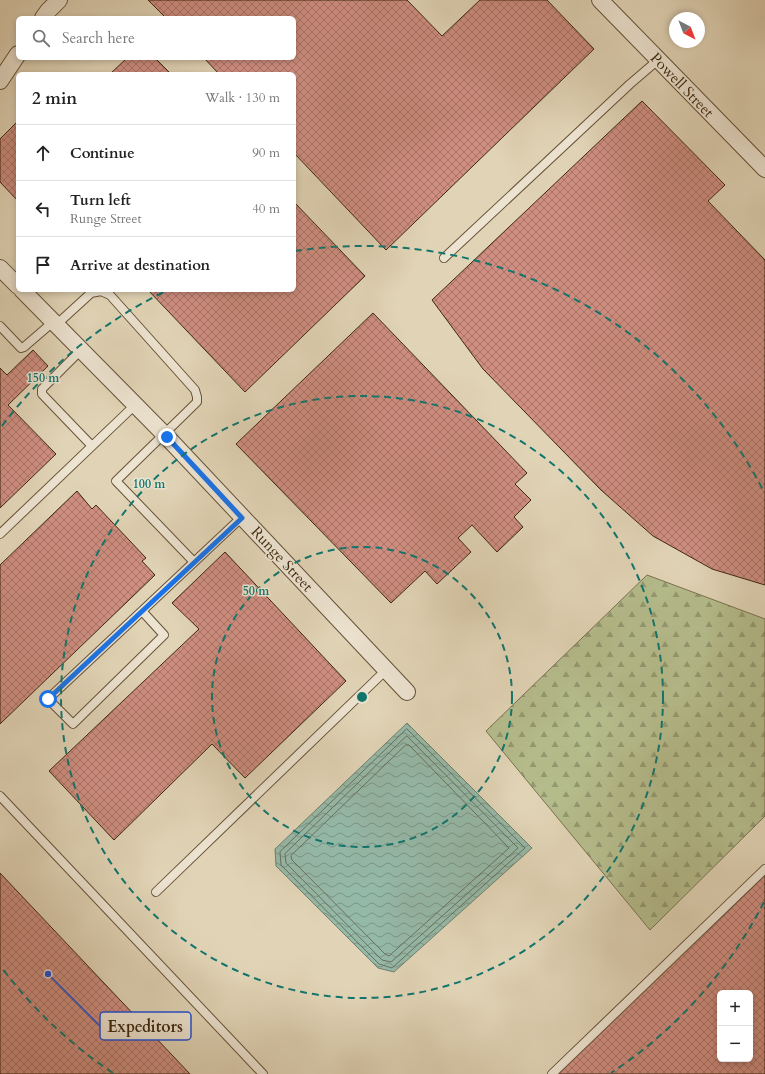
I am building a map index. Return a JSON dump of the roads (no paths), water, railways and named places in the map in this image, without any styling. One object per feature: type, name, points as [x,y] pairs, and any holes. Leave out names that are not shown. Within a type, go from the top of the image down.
[{"type":"street","points":[[44,16],[60,0]]},
{"type":"street","name":"Powell Street","points":[[600,0],[765,169]]},
{"type":"street","points":[[0,81],[16,57]]},
{"type":"street","points":[[0,268],[16,284]]},
{"type":"street","name":"Runge Street","points":[[24,292],[163,434],[407,692]]},
{"type":"lane","points":[[444,258],[630,84],[658,60]]},
{"type":"lane","points":[[0,326],[22,348],[55,324],[91,293],[96,292]]},
{"type":"lane","points":[[103,292],[110,295],[195,390],[197,402],[116,481],[194,562]]},
{"type":"lane","points":[[81,350],[42,388],[41,391],[42,394],[92,446]]},
{"type":"lane","points":[[0,534],[135,405]]},
{"type":"lane","points":[[142,611],[164,635],[72,724],[48,699],[194,562],[242,518]]},
{"type":"lane","points":[[156,892],[386,670]]},
{"type":"lane","points":[[0,796],[263,1074]]},
{"type":"lane","points":[[552,1074],[765,869]]},
{"type":"water","points":[[407,723],[532,848],[394,972],[378,968],[276,866],[275,849]]},
{"type":"place","name":"Expeditors","points":[[48,974]]}]
